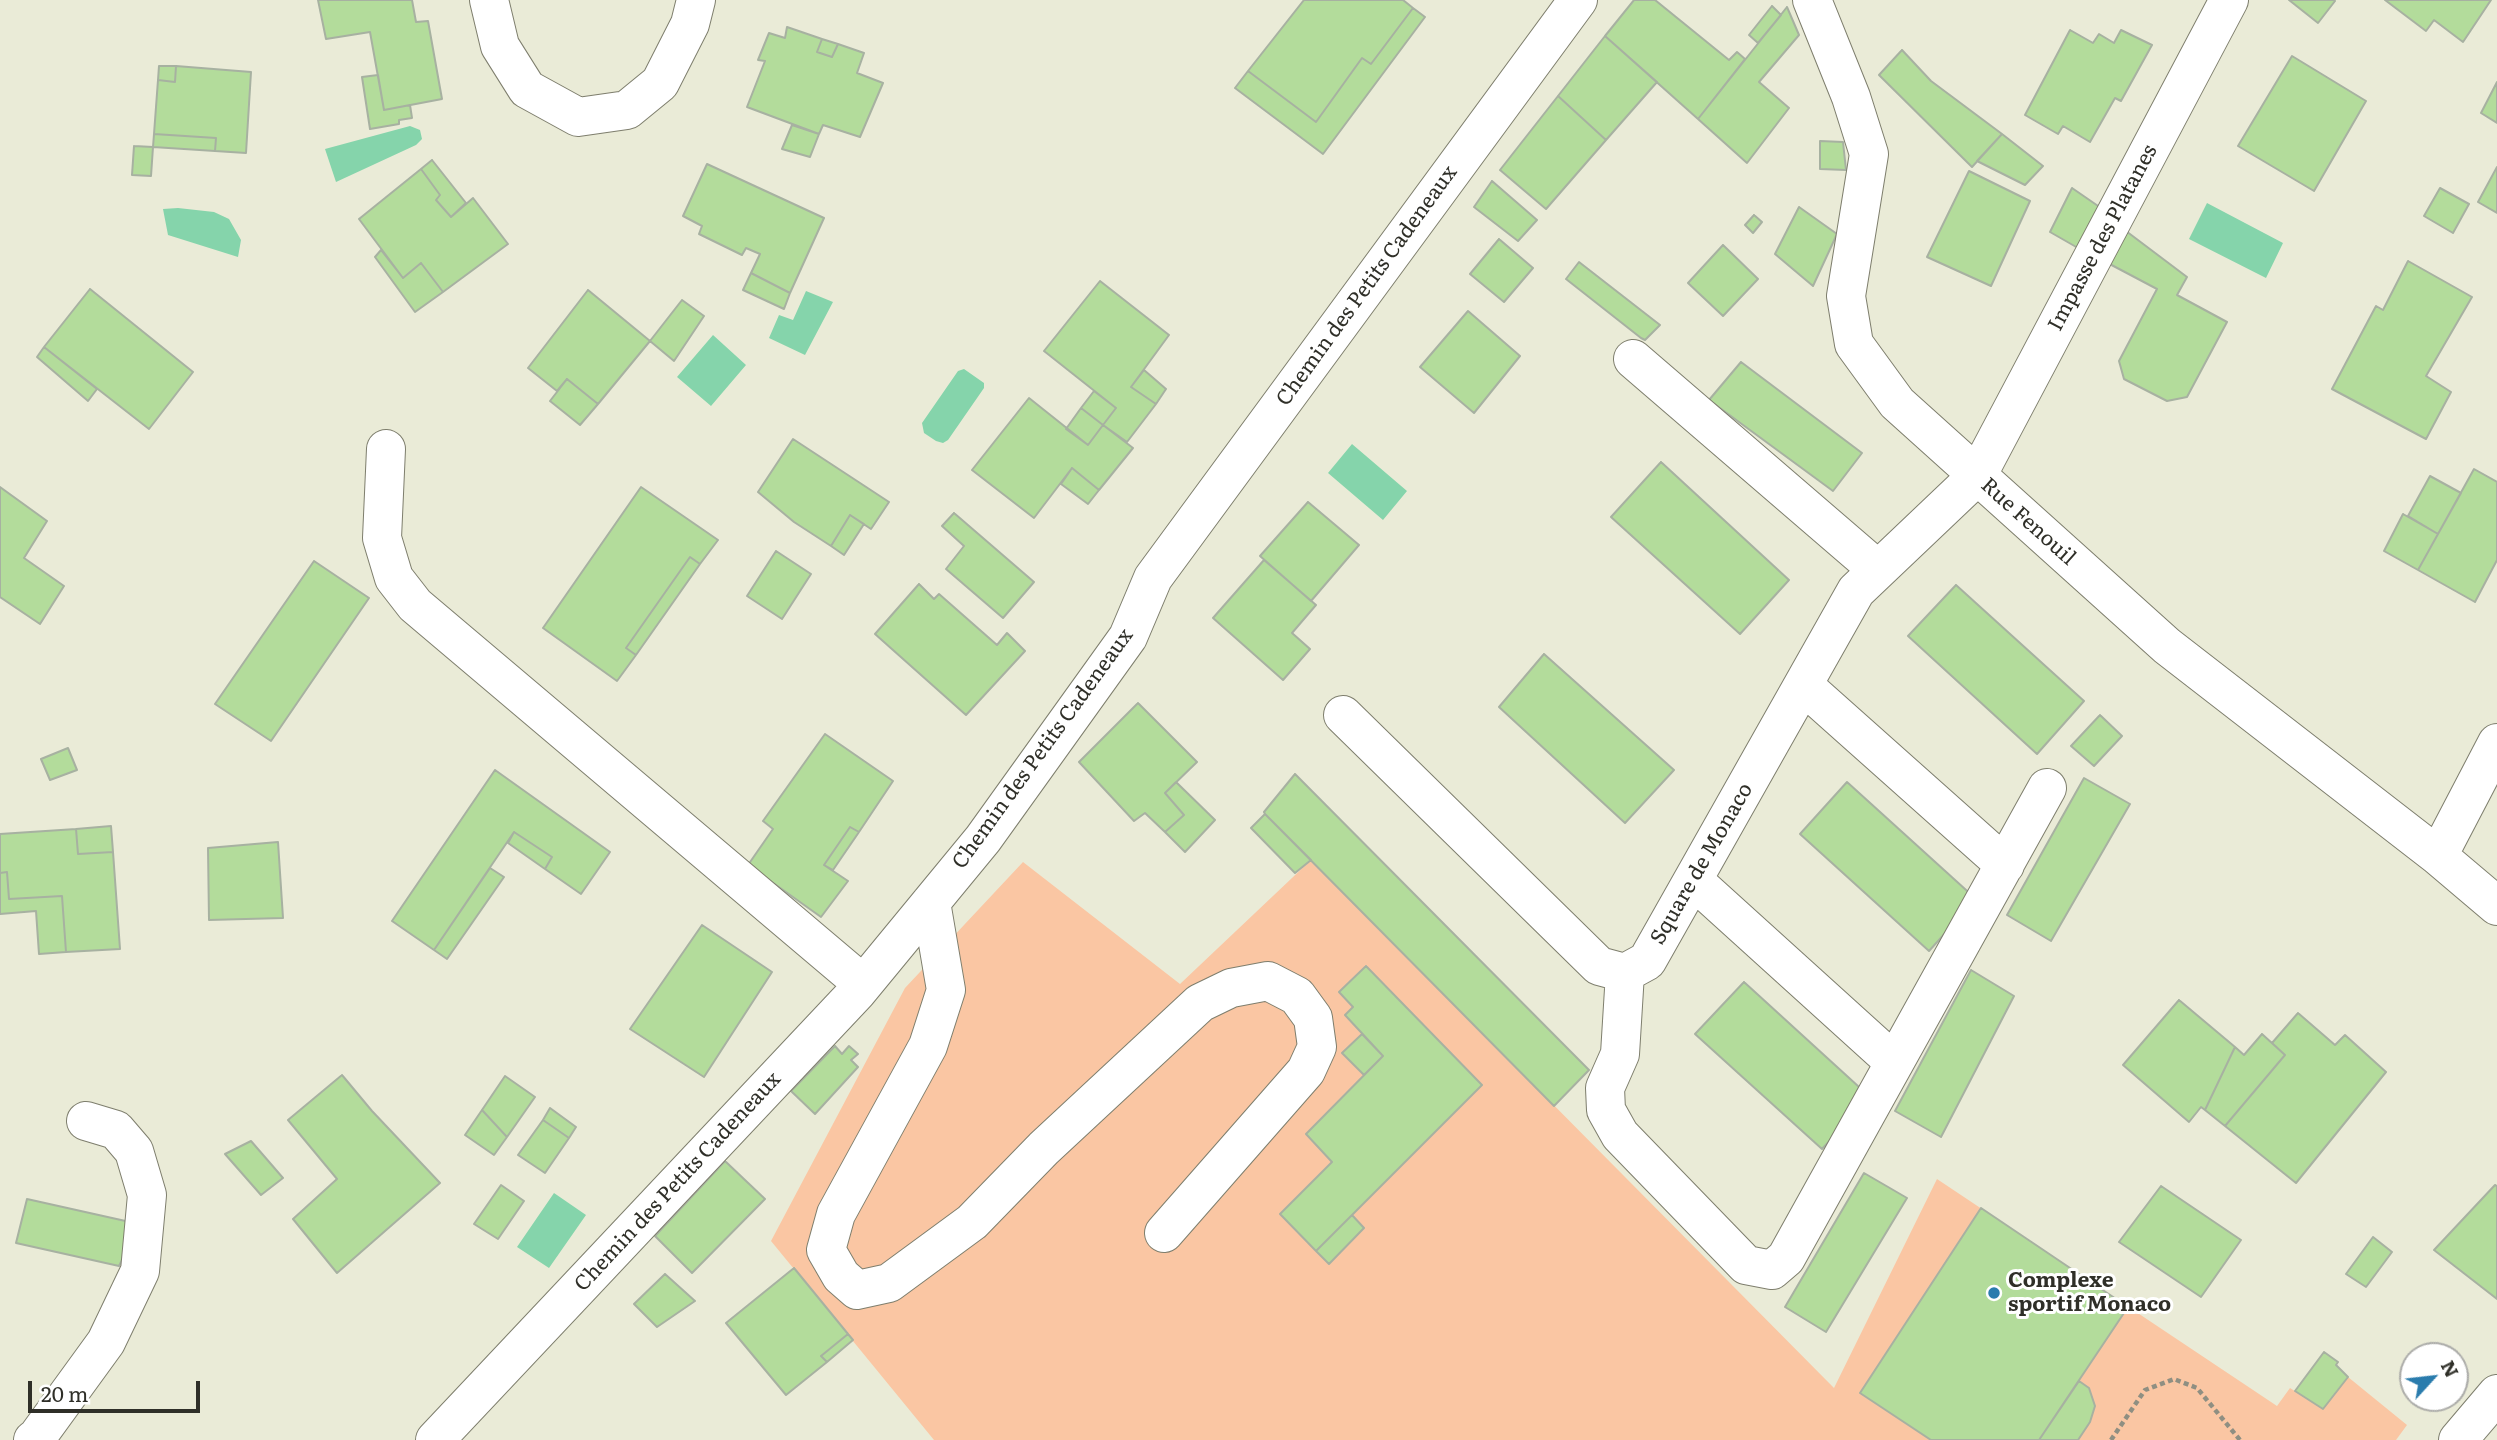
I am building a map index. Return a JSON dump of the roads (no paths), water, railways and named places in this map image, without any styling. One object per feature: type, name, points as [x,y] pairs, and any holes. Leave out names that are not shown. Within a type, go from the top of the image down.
[{"type":"street","points":[[489,0],[500,46],[527,89],[578,117],[627,110],[660,83],[690,24],[696,0]]},
{"type":"street","name":"Chemin des Petits Cadeneaux","points":[[435,1440],[863,984],[983,839],[1128,637],[1153,578],[1578,0]]},
{"type":"street","name":"Rue Fenouil","points":[[1812,0],[1851,97],[1869,153],[1846,296],[1854,344],[1897,403],[2167,646],[2438,856],[2497,906]]},
{"type":"street","name":"Impasse des Platanes","points":[[1977,476],[2230,0]]},
{"type":"street","points":[[1633,359],[1878,570]]},
{"type":"street","points":[[386,449],[382,538],[394,578],[415,606],[863,984]]},
{"type":"street","name":"Square de Monaco","points":[[1625,973],[1647,961],[1856,591],[1977,476]]},
{"type":"street","points":[[1803,685],[2005,865]]},
{"type":"street","points":[[1343,715],[1599,966],[1625,973],[1620,1054],[1605,1088],[1606,1110],[1620,1135],[1746,1265],[1772,1270],[1786,1258],[2047,788]]},
{"type":"street","points":[[2438,856],[2497,743]]},
{"type":"street","points":[[1693,880],[1894,1062]]},
{"type":"street","points":[[931,902],[946,990],[928,1046],[836,1214],[826,1250],[841,1276],[857,1290],[889,1283],[972,1222],[1044,1148],[1200,1003],[1231,988],[1268,981],[1297,996],[1313,1018],[1317,1048],[1306,1071],[1164,1233]]},
{"type":"street","points":[[33,1440],[106,1342],[140,1271],[147,1195],[134,1151],[116,1130],[86,1121]]},
{"type":"street","points":[[2458,1440],[2497,1394]]},
{"type":"place","name":"Complexe sportif Monaco","points":[[1994,1293]]}]
